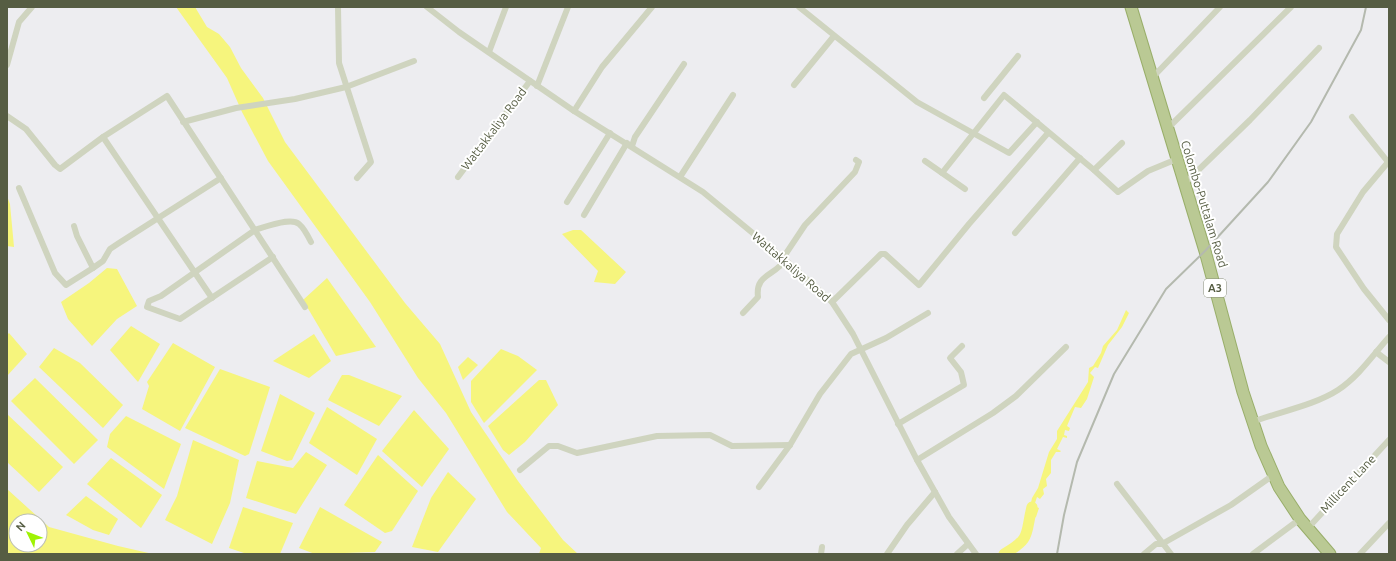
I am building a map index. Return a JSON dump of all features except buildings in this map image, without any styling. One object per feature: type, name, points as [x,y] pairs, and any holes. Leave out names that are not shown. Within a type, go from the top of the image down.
[{"type":"highway","name":"Colombo-Puttalam Road","points":[[1132,7],[1252,422],[1272,476],[1300,518],[1330,554]]},
{"type":"street","points":[[7,65],[19,22],[32,7]]},
{"type":"street","points":[[338,7],[339,63],[372,162],[357,178]]},
{"type":"street","name":"Wattakkaliya Road","points":[[426,7],[574,111],[703,192],[784,259],[832,302],[853,334],[898,424],[949,517],[976,554]]},
{"type":"street","points":[[489,52],[506,7]]},
{"type":"street","points":[[538,86],[568,7]]},
{"type":"street","points":[[574,111],[602,67],[652,7]]},
{"type":"street","points":[[799,7],[917,102],[1009,153],[1037,122]]},
{"type":"street","points":[[1152,78],[1220,7]]},
{"type":"street","points":[[1168,128],[1291,7]]},
{"type":"street","points":[[794,85],[834,36]]},
{"type":"street","points":[[1184,183],[1250,120],[1319,48]]},
{"type":"street","points":[[984,98],[1018,56]]},
{"type":"street","points":[[183,122],[236,108],[295,99],[346,87],[414,62]]},
{"type":"street","points":[[584,215],[684,64]]},
{"type":"street","name":"Wattakkaliya Road","points":[[458,177],[530,81]]},
{"type":"street","points":[[993,87],[1037,122],[1048,134],[1080,158],[1118,192],[1148,171],[1177,159]]},
{"type":"street","points":[[680,177],[733,95]]},
{"type":"street","points":[[942,173],[1004,95]]},
{"type":"street","points":[[7,116],[26,129],[55,165],[60,169],[103,136],[167,96],[305,307]]},
{"type":"street","points":[[1352,117],[1389,161],[1363,192],[1337,234],[1336,247],[1364,289],[1389,320]]},
{"type":"street","points":[[567,202],[610,133]]},
{"type":"street","points":[[832,302],[881,254],[885,254],[920,285],[969,224],[1048,134]]},
{"type":"street","points":[[103,136],[212,298]]},
{"type":"street","points":[[1094,170],[1122,143]]},
{"type":"street","points":[[1015,233],[1080,158]]},
{"type":"street","points":[[743,313],[758,297],[757,286],[762,279],[784,259],[805,225],[855,172],[859,162],[856,160]]},
{"type":"street","points":[[925,161],[965,189]]},
{"type":"street","points":[[19,188],[55,273],[66,285],[103,262],[110,249],[221,178]]},
{"type":"street","points":[[273,257],[180,319],[147,307],[149,301],[161,296],[255,230],[294,221],[300,224],[311,242]]},
{"type":"street","points":[[74,226],[92,268]]},
{"type":"street","points":[[759,487],[790,445],[820,394],[851,354],[886,338],[928,313]]},
{"type":"street","points":[[1252,422],[1313,401],[1338,390],[1363,368],[1389,337]]},
{"type":"street","points":[[898,424],[964,385],[961,372],[950,358],[962,346]]},
{"type":"street","points":[[917,460],[992,413],[1016,396],[1066,348]]},
{"type":"street","points":[[1376,352],[1389,362]]},
{"type":"street","points":[[520,470],[549,446],[558,446],[577,453],[657,436],[710,435],[732,446],[790,445]]},
{"type":"street","name":"Millicent Lane","points":[[1308,528],[1389,440]]},
{"type":"street","points":[[1144,554],[1156,544],[1162,544],[1225,509],[1272,476]]},
{"type":"street","points":[[1117,484],[1171,554]]},
{"type":"street","points":[[887,554],[907,526],[935,492]]},
{"type":"street","points":[[1253,554],[1300,518]]},
{"type":"street","points":[[1360,554],[1389,523]]},
{"type":"street","points":[[957,554],[968,544]]},
{"type":"street","points":[[821,554],[822,547]]},
{"type":"shaded area","points":[[176,7],[195,7],[207,27],[219,34],[230,47],[241,68],[263,98],[285,142],[405,303],[440,344],[471,412],[518,481],[563,540],[578,554],[539,554],[541,548],[507,512],[446,413],[418,378],[370,302],[268,161],[242,112],[227,78]]},
{"type":"shaded area","points":[[7,196],[10,204],[14,247],[7,246]]},
{"type":"shaded area","points":[[573,230],[581,230],[626,272],[615,284],[594,282],[598,271],[562,234]]},
{"type":"shaded area","points":[[107,268],[117,269],[137,306],[117,319],[92,346],[68,319],[61,302],[89,283]]},
{"type":"shaded area","points":[[327,278],[376,347],[336,356],[303,300]]},
{"type":"shaded area","points":[[1126,310],[1129,313],[1122,327],[1108,345],[1098,368],[1095,367],[1090,373],[1094,377],[1087,399],[1081,408],[1075,407],[1067,426],[1070,428],[1069,431],[1065,430],[1064,435],[1067,436],[1067,438],[1063,437],[1057,449],[1061,451],[1056,452],[1051,460],[1051,473],[1046,479],[1047,486],[1043,489],[1044,494],[1040,499],[1037,497],[1034,506],[1039,508],[1036,517],[1027,522],[1030,536],[1008,554],[1001,554],[1012,547],[1024,535],[1032,498],[1038,488],[1049,452],[1057,439],[1057,431],[1088,382],[1089,368],[1093,366],[1101,353],[1103,346],[1117,330]]},
{"type":"shaded area","points":[[131,326],[160,344],[138,382],[110,350]]},
{"type":"shaded area","points":[[9,333],[27,354],[7,376],[7,335]]},
{"type":"shaded area","points":[[314,334],[331,361],[309,378],[273,361]]},
{"type":"shaded area","points":[[173,343],[215,367],[180,431],[142,409],[149,386],[147,382]]},
{"type":"shaded area","points":[[54,348],[80,363],[123,405],[103,428],[39,367]]},
{"type":"shaded area","points":[[501,349],[518,356],[537,370],[484,423],[471,402],[471,381]]},
{"type":"shaded area","points":[[468,357],[478,365],[463,380],[458,367]]},
{"type":"shaded area","points":[[220,369],[270,387],[249,454],[245,456],[185,428]]},
{"type":"shaded area","points":[[342,375],[349,375],[402,396],[379,426],[328,400]]},
{"type":"shaded area","points":[[35,378],[98,440],[74,464],[11,401]]},
{"type":"shaded area","points":[[539,380],[546,380],[558,405],[525,442],[509,455],[503,450],[488,426]]},
{"type":"shaded area","points":[[280,394],[315,413],[292,460],[287,461],[261,451]]},
{"type":"shaded area","points":[[327,407],[377,439],[357,475],[309,443]]},
{"type":"shaded area","points":[[414,410],[449,449],[422,487],[382,451]]},
{"type":"shaded area","points":[[7,414],[63,467],[39,492],[7,462]]},
{"type":"shaded area","points":[[126,416],[181,444],[164,489],[107,447],[110,434]]},
{"type":"shaded area","points":[[193,440],[239,460],[230,503],[212,544],[165,520],[177,496]]},
{"type":"shaded area","points":[[306,452],[327,465],[296,514],[246,498],[257,461],[293,468]]},
{"type":"shaded area","points":[[378,455],[418,491],[392,531],[385,533],[344,505]]},
{"type":"shaded area","points":[[111,458],[162,495],[141,528],[87,484]]},
{"type":"shaded area","points":[[448,472],[476,499],[438,552],[412,547],[431,498]]},
{"type":"shaded area","points":[[7,489],[34,513],[8,513],[8,553],[48,553],[48,526],[118,546],[153,554],[7,554]]},
{"type":"shaded area","points":[[86,496],[118,519],[109,535],[93,530],[66,515]]},
{"type":"shaded area","points":[[243,507],[293,523],[280,554],[247,554],[229,548]]},
{"type":"shaded area","points":[[320,507],[382,542],[375,552],[315,554],[299,548]]},
{"type":"waterway","points":[[1004,554],[1019,544],[1026,535],[1032,507]]},
{"type":"railway","points":[[1057,554],[1064,515],[1077,462],[1114,374],[1166,289],[1205,251],[1268,182],[1311,122],[1361,30],[1366,7]]}]
